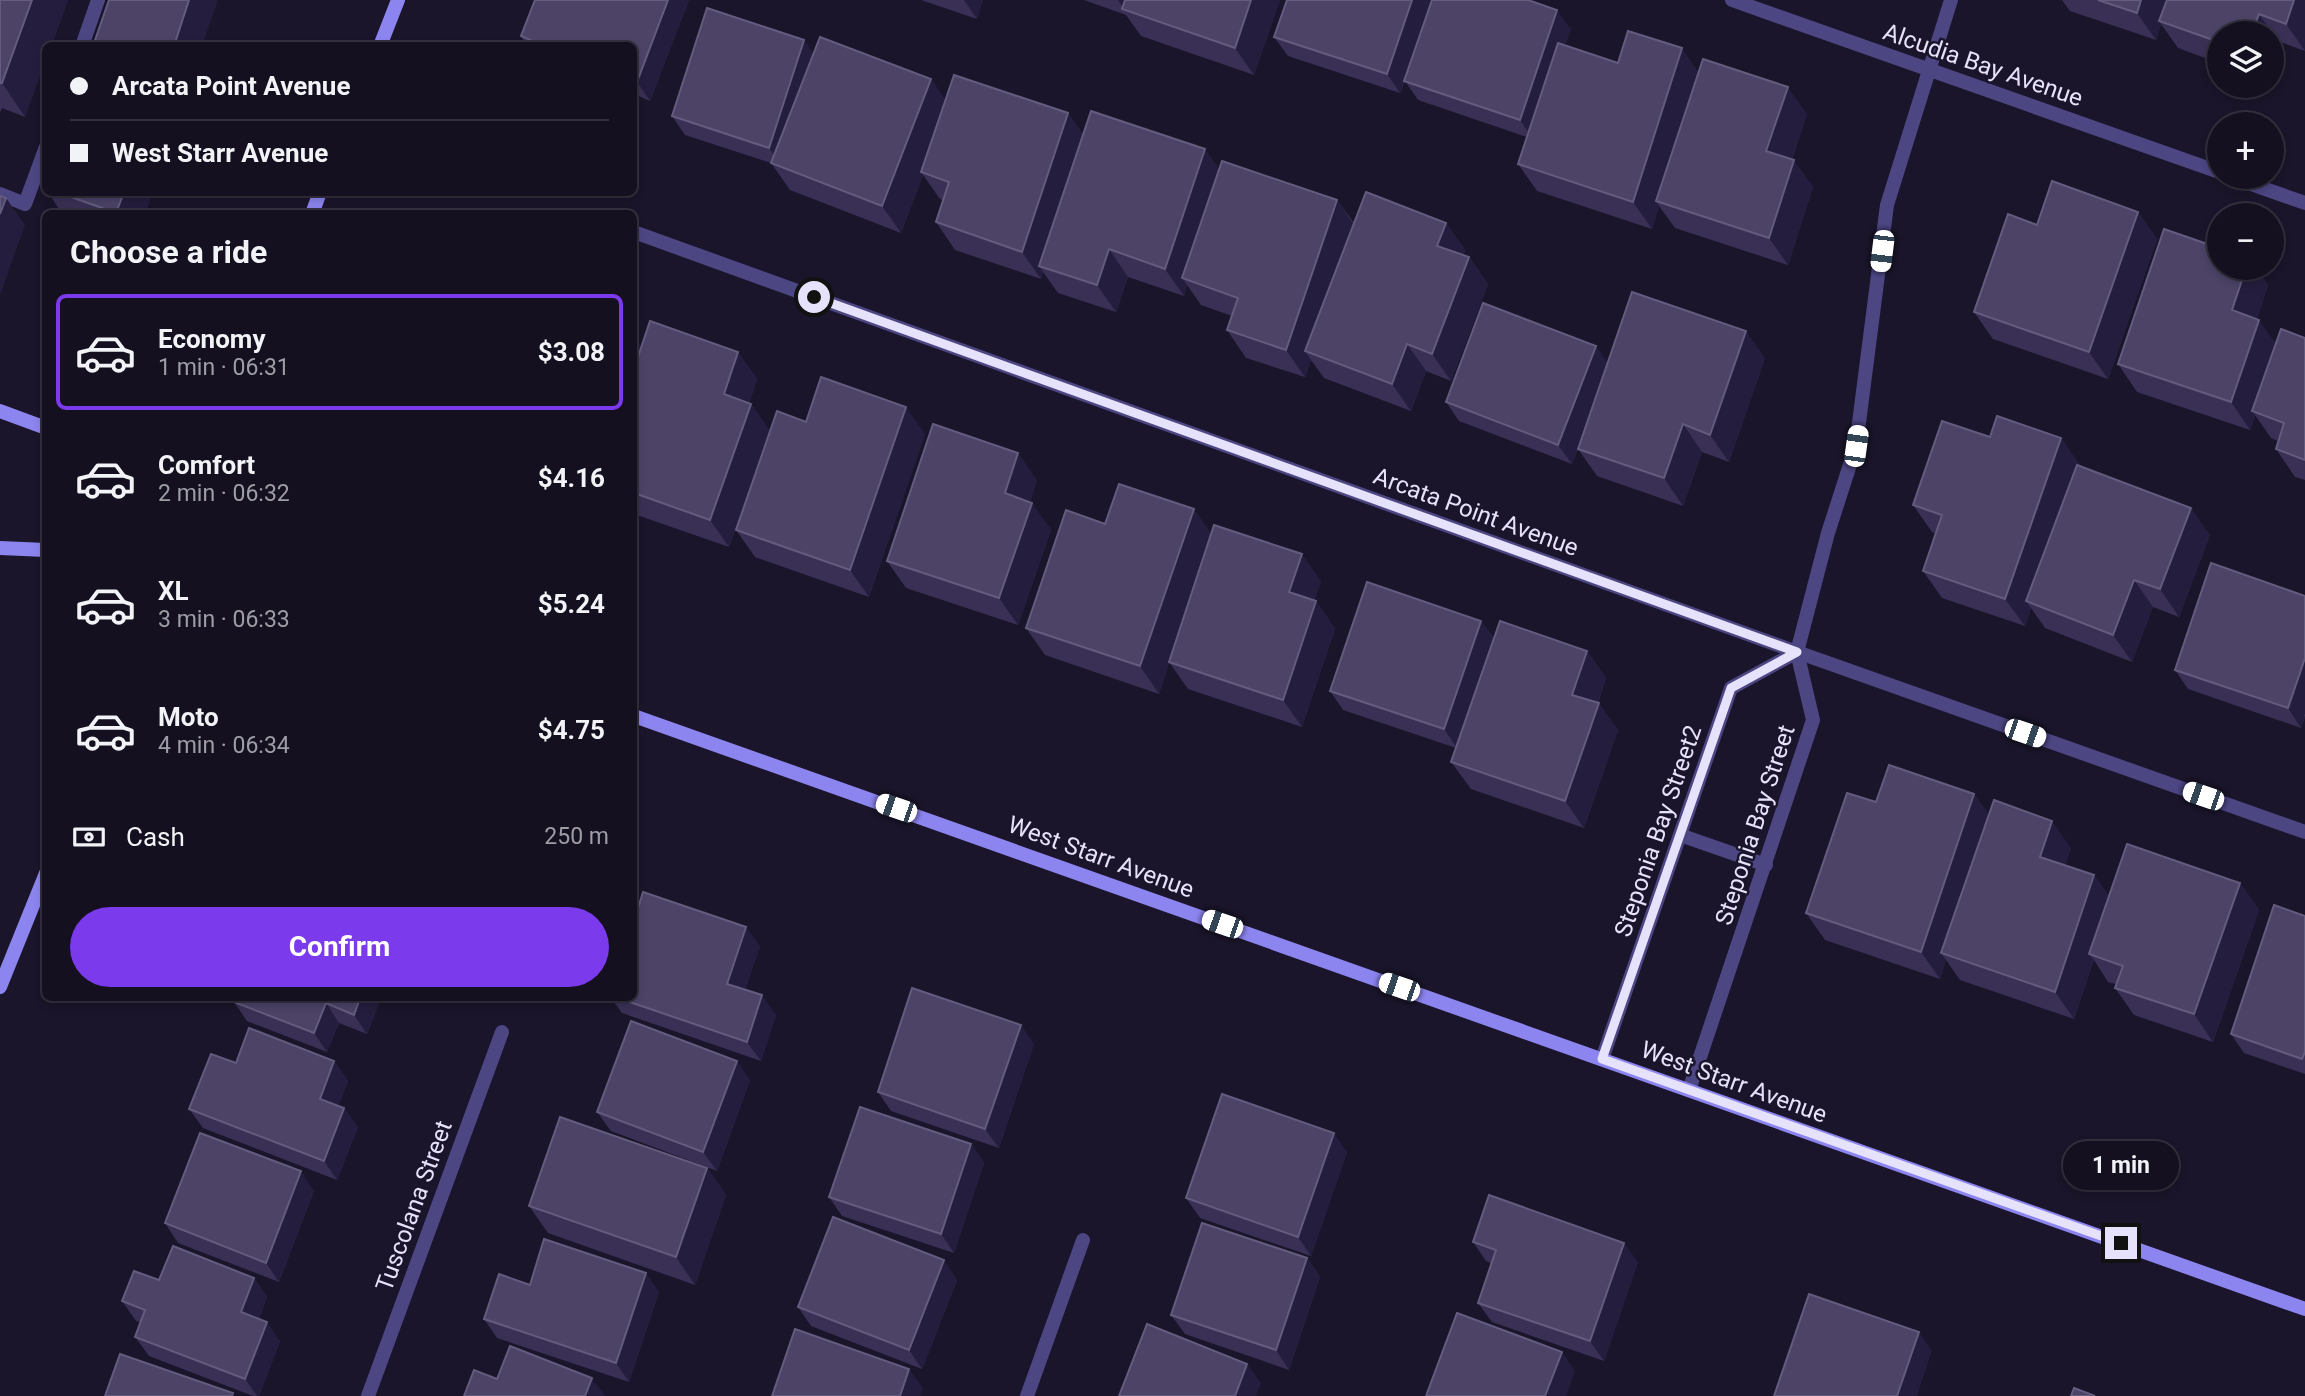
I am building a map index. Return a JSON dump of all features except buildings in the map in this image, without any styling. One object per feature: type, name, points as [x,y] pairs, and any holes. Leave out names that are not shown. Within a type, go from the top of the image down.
[{"type":"main road","points":[[382,42],[398,0]]},
{"type":"main road","points":[[0,411],[42,427]]},
{"type":"main road","points":[[0,548],[42,550]]},
{"type":"main road","name":"West Starr Avenue","points":[[637,717],[2305,1309]]},
{"type":"main road","points":[[0,987],[42,883]]},
{"type":"street","points":[[83,42],[98,0]]},
{"type":"street","name":"Alcudia Bay Avenue","points":[[1732,0],[2207,168]]},
{"type":"street","name":"Steponia Bay Street","points":[[1689,1090],[1813,720],[1797,652],[1828,533],[1856,446],[1887,205],[1927,69],[1951,0]]},
{"type":"street","points":[[0,194],[25,204],[42,158]]},
{"type":"street","points":[[2265,189],[2305,203]]},
{"type":"street","name":"Arcata Point Avenue","points":[[637,233],[1797,652],[2305,832]]},
{"type":"street","name":"Steponia Bay Street2","points":[[1602,1059],[1731,688],[1797,652]]},
{"type":"street","points":[[1680,835],[1766,865]]},
{"type":"street","name":"Tuscolana Street","points":[[368,1396],[502,1032]]},
{"type":"street","points":[[1027,1396],[1083,1240]]},
{"type":"route","points":[[814,297],[1797,652],[1731,688],[1602,1059],[2121,1243]]}]
